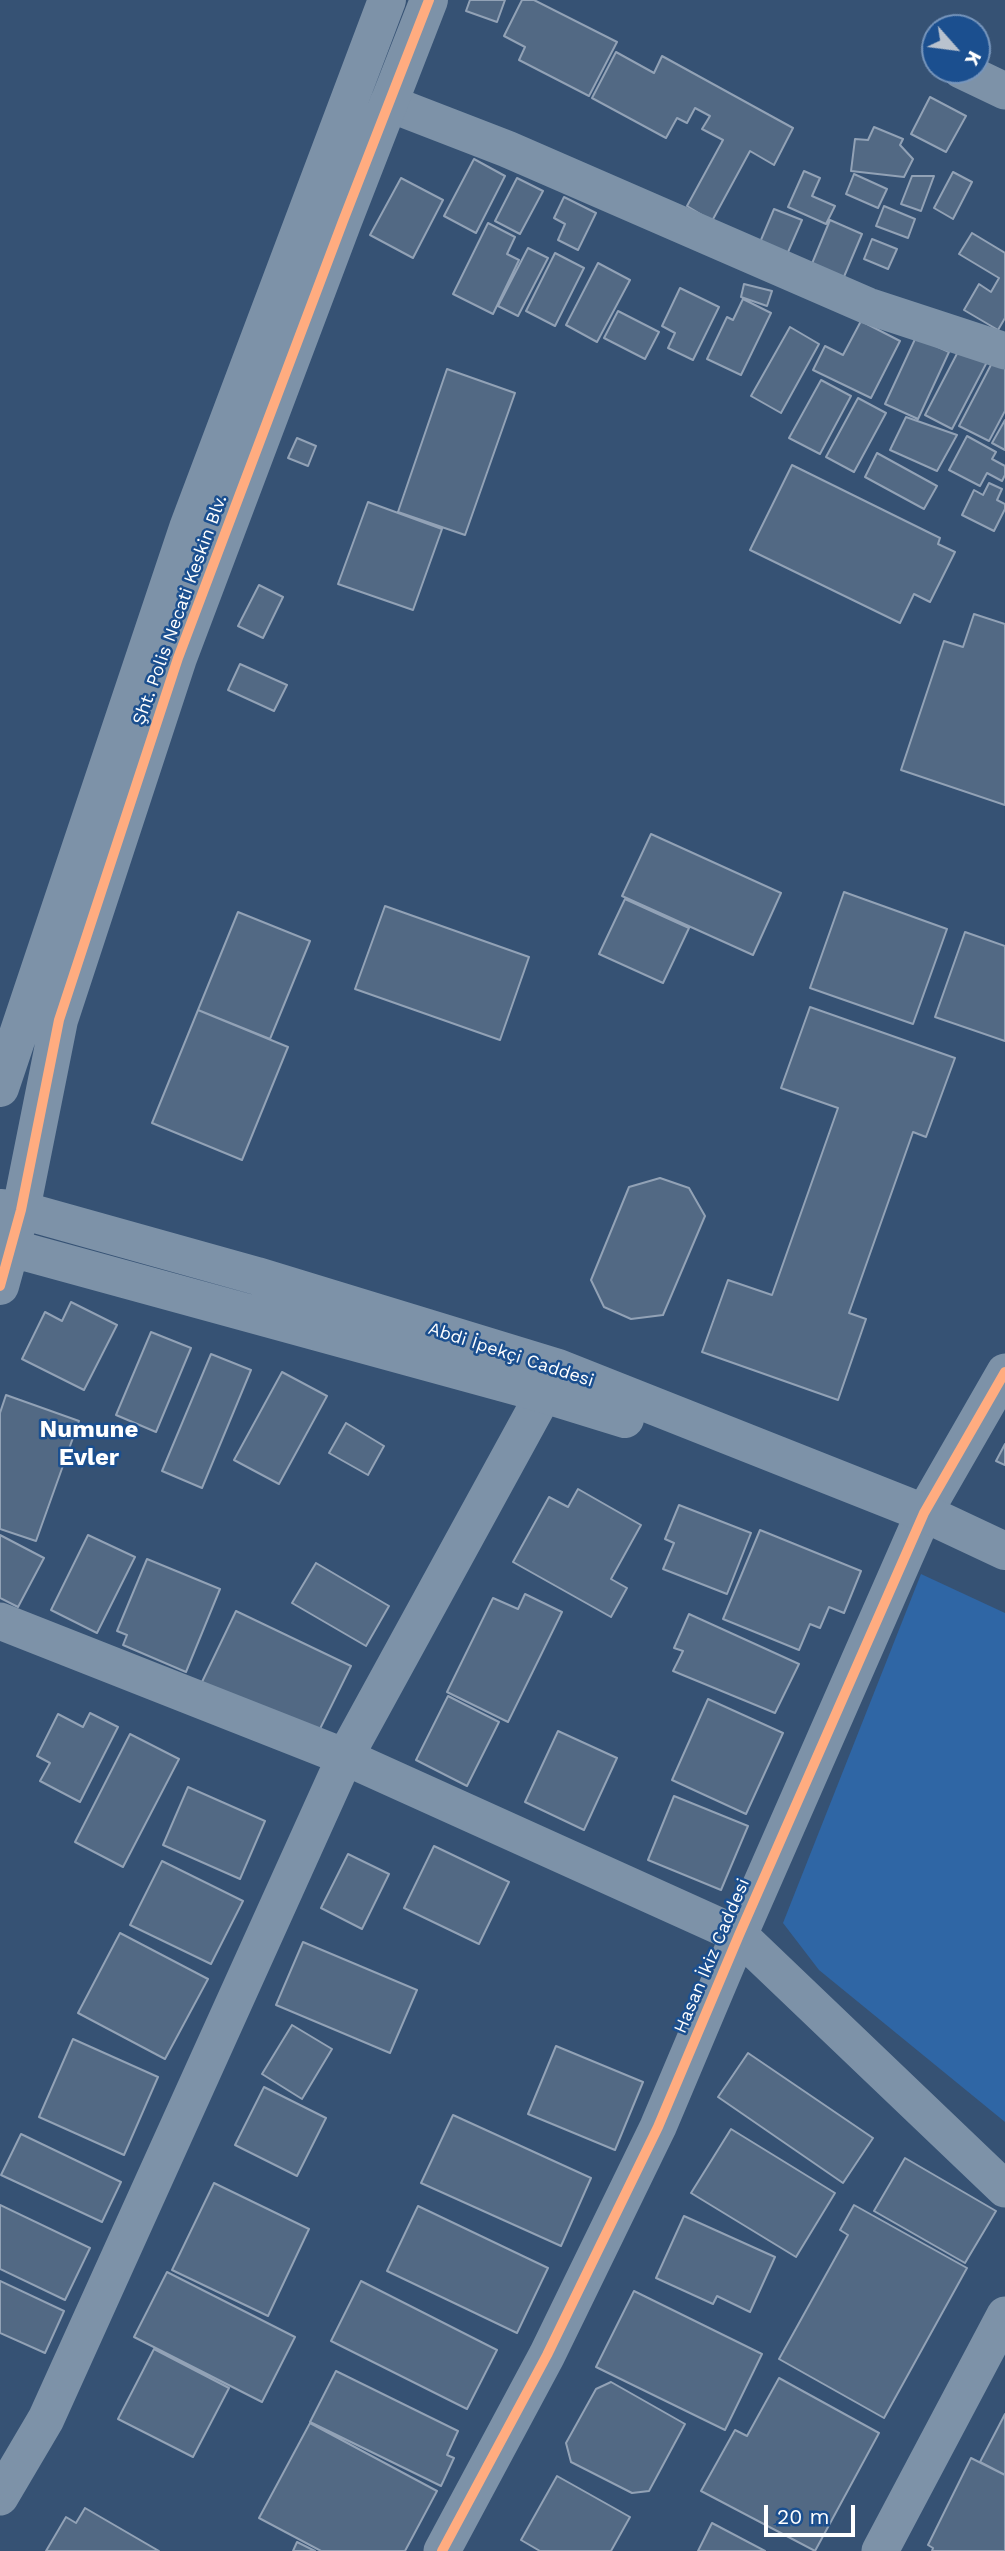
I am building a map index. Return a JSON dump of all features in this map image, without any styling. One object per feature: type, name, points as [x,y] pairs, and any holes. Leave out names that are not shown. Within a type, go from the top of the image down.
[{"type":"street","name":"Şht. Polis Necati Keskin Blv.","points":[[0,1088],[188,528],[387,0]]},
{"type":"street","name":"Şht. Polis Necati Keskin Blv.","points":[[0,1286],[10,1209],[59,1020],[178,658],[429,0]]},
{"type":"street","points":[[989,84],[1005,92]]},
{"type":"street","points":[[388,103],[507,149],[868,306],[1005,351]]},
{"type":"street","name":"Abdi İpekçi Caddesi","points":[[10,1209],[257,1276],[924,1513],[1005,1551]]},
{"type":"street","points":[[0,2497],[46,2419],[345,1757],[551,1381],[5,1245]]},
{"type":"street","name":"Hasan İkiz Caddesi","points":[[442,2551],[547,2355],[658,2127],[924,1513],[1005,1372]]},
{"type":"street","points":[[0,1621],[345,1757],[739,1935],[1005,2189]]},
{"type":"street","points":[[880,2551],[1005,2315]]},
{"type":"shaded area","points":[[921,1574],[1005,1613],[1005,2122],[819,1970],[783,1923]]},
{"type":"building","points":[[470,0],[505,0],[497,22],[466,11]]},
{"type":"building","points":[[522,0],[534,0],[617,42],[589,96],[519,60],[525,47],[504,36]]},
{"type":"building","points":[[616,52],[654,73],[662,56],[793,128],[774,165],[750,151],[712,221],[687,206],[723,140],[702,129],[710,116],[695,108],[687,123],[677,118],[666,138],[592,98]]},
{"type":"building","points":[[930,97],[966,116],[946,152],[911,134]]},
{"type":"building","points":[[874,127],[903,139],[900,145],[913,159],[904,177],[851,171],[855,139],[868,140]]},
{"type":"building","points":[[474,159],[505,176],[476,233],[444,216]]},
{"type":"building","points":[[804,171],[820,178],[812,196],[835,206],[826,224],[788,207]]},
{"type":"building","points":[[953,172],[972,182],[953,219],[934,208]]},
{"type":"building","points":[[854,174],[887,189],[878,208],[846,194]]},
{"type":"building","points":[[912,176],[934,176],[921,211],[901,204]]},
{"type":"building","points":[[401,178],[443,200],[413,258],[370,235]]},
{"type":"building","points":[[517,178],[543,191],[520,234],[495,221]]},
{"type":"building","points":[[564,197],[596,213],[578,250],[558,240],[565,224],[554,218]]},
{"type":"building","points":[[884,206],[915,219],[908,238],[876,226]]},
{"type":"building","points":[[774,209],[802,220],[785,259],[758,247]]},
{"type":"building","points":[[830,220],[862,234],[843,279],[811,266]]},
{"type":"building","points":[[488,223],[515,237],[507,254],[519,260],[493,314],[453,294]]},
{"type":"building","points":[[972,233],[1005,253],[1005,318],[998,330],[964,310],[979,284],[991,292],[999,278],[959,254]]},
{"type":"building","points":[[872,239],[897,249],[888,269],[864,259]]},
{"type":"building","points":[[528,248],[548,258],[518,316],[498,306]]},
{"type":"building","points":[[555,253],[584,268],[555,326],[526,311]]},
{"type":"building","points":[[598,263],[630,280],[597,342],[566,325]]},
{"type":"building","points":[[744,284],[772,291],[767,306],[741,297]]},
{"type":"building","points":[[680,288],[719,307],[693,360],[668,348],[675,333],[662,326]]},
{"type":"building","points":[[743,299],[771,313],[741,375],[707,359],[727,317],[733,320]]},
{"type":"building","points":[[618,311],[659,332],[645,359],[604,338]]},
{"type":"building","points":[[861,321],[900,341],[871,398],[813,370],[825,346],[843,355]]},
{"type":"building","points":[[790,327],[819,344],[781,413],[751,396]]},
{"type":"building","points":[[916,337],[949,352],[918,419],[885,404]]},
{"type":"building","points":[[961,346],[988,360],[952,429],[925,415]]},
{"type":"building","points":[[993,361],[1005,367],[1005,411],[989,441],[959,426]]},
{"type":"building","points":[[447,369],[515,393],[465,535],[398,512]]},
{"type":"building","points":[[821,380],[851,396],[820,454],[789,438]]},
{"type":"building","points":[[858,398],[886,413],[854,472],[826,457]]},
{"type":"building","points":[[906,417],[957,435],[937,471],[890,450]]},
{"type":"building","points":[[1005,420],[1005,450],[992,443]]},
{"type":"building","points":[[967,436],[996,452],[992,459],[1005,466],[1002,481],[987,473],[980,486],[949,470]]},
{"type":"building","points":[[297,438],[316,446],[308,466],[288,458]]},
{"type":"building","points":[[877,453],[937,486],[924,509],[865,477]]},
{"type":"building","points":[[792,465],[940,538],[938,544],[955,552],[930,602],[914,594],[900,623],[750,550]]},
{"type":"building","points":[[989,483],[1002,489],[997,500],[1005,504],[994,531],[962,515],[974,490],[983,495]]},
{"type":"building","points":[[368,502],[442,529],[413,610],[338,584]]},
{"type":"building","points":[[259,585],[283,597],[263,638],[238,626]]},
{"type":"building","points":[[974,614],[1005,624],[1005,805],[901,770],[944,641],[963,647]]},
{"type":"building","points":[[240,664],[287,685],[274,711],[228,690]]},
{"type":"building","points":[[651,834],[781,893],[753,955],[622,896]]},
{"type":"building","points":[[844,892],[947,929],[913,1024],[810,988]]},
{"type":"building","points":[[625,899],[689,928],[663,983],[599,954]]},
{"type":"building","points":[[385,906],[529,957],[500,1040],[355,989]]},
{"type":"building","points":[[238,912],[310,941],[270,1039],[198,1010]]},
{"type":"building","points":[[965,932],[1005,946],[1005,1041],[935,1017]]},
{"type":"building","points":[[810,1007],[955,1058],[926,1137],[913,1132],[849,1313],[866,1319],[838,1400],[702,1352],[728,1280],[772,1295],[838,1108],[781,1088]]},
{"type":"building","points":[[198,1010],[288,1047],[242,1160],[152,1123]]},
{"type":"building","points":[[660,1178],[689,1188],[705,1216],[663,1315],[631,1319],[604,1307],[591,1280],[629,1187]]},
{"type":"building","points":[[71,1302],[117,1325],[84,1390],[22,1359],[45,1312],[62,1321]]},
{"type":"building","points":[[151,1332],[191,1348],[156,1432],[116,1415]]},
{"type":"building","points":[[211,1354],[251,1370],[202,1488],[162,1471]]},
{"type":"building","points":[[282,1372],[327,1396],[279,1484],[234,1460]]},
{"type":"building","points":[[6,1395],[79,1421],[36,1541],[0,1529],[0,1413]]},
{"type":"building","points":[[346,1423],[384,1446],[368,1475],[329,1453]]},
{"type":"building","points":[[1005,1444],[1005,1465],[996,1461]]},
{"type":"building","points":[[578,1489],[641,1525],[611,1579],[627,1588],[611,1617],[513,1562],[549,1497],[568,1507]]},
{"type":"building","points":[[679,1505],[751,1533],[727,1594],[663,1569],[674,1543],[665,1539]]},
{"type":"building","points":[[760,1530],[861,1571],[844,1613],[829,1607],[820,1628],[810,1624],[799,1650],[723,1619]]},
{"type":"building","points":[[0,1535],[44,1558],[18,1607],[0,1598]]},
{"type":"building","points":[[88,1535],[135,1557],[97,1633],[51,1610]]},
{"type":"building","points":[[147,1559],[220,1589],[186,1672],[123,1645],[127,1635],[117,1631]]},
{"type":"building","points":[[316,1563],[389,1606],[366,1646],[292,1603]]},
{"type":"building","points":[[525,1594],[562,1612],[508,1722],[447,1692],[493,1598],[518,1609]]},
{"type":"building","points":[[236,1611],[351,1666],[315,1739],[201,1684]]},
{"type":"building","points":[[689,1614],[799,1664],[775,1713],[673,1671],[683,1651],[674,1648]]},
{"type":"building","points":[[448,1696],[499,1722],[467,1786],[416,1760]]},
{"type":"building","points":[[708,1699],[783,1733],[746,1814],[672,1780]]},
{"type":"building","points":[[90,1713],[118,1727],[80,1802],[40,1781],[50,1763],[37,1756],[58,1714],[83,1727]]},
{"type":"building","points":[[558,1731],[617,1758],[584,1830],[525,1802]]},
{"type":"building","points":[[130,1734],[179,1759],[123,1867],[75,1842]]},
{"type":"building","points":[[188,1787],[265,1821],[240,1879],[163,1845]]},
{"type":"building","points":[[674,1796],[748,1826],[721,1890],[648,1860]]},
{"type":"building","points":[[434,1846],[509,1882],[479,1944],[404,1908]]},
{"type":"building","points":[[348,1854],[389,1874],[362,1929],[321,1908]]},
{"type":"building","points":[[162,1861],[243,1901],[211,1964],[130,1925]]},
{"type":"building","points":[[120,1933],[208,1979],[165,2059],[78,2013]]},
{"type":"building","points":[[303,1942],[417,1990],[390,2053],[276,2005]]},
{"type":"building","points":[[292,2025],[332,2049],[302,2099],[262,2074]]},
{"type":"building","points":[[73,2039],[158,2077],[124,2155],[39,2117]]},
{"type":"building","points":[[556,2046],[643,2082],[615,2150],[528,2114]]},
{"type":"building","points":[[748,2053],[873,2138],[843,2183],[718,2097]]},
{"type":"building","points":[[264,2087],[326,2118],[297,2176],[235,2145]]},
{"type":"building","points":[[453,2115],[591,2178],[561,2246],[421,2183]]},
{"type":"building","points":[[731,2129],[835,2193],[796,2257],[691,2193]]},
{"type":"building","points":[[21,2134],[121,2182],[102,2222],[1,2175]]},
{"type":"building","points":[[905,2158],[996,2211],[965,2263],[874,2211]]},
{"type":"building","points":[[214,2183],[309,2229],[268,2316],[172,2270]]},
{"type":"building","points":[[0,2205],[90,2248],[65,2300],[0,2269]]},
{"type":"building","points":[[854,2205],[967,2268],[884,2418],[779,2359],[848,2235],[840,2230]]},
{"type":"building","points":[[418,2206],[548,2268],[517,2333],[387,2271]]},
{"type":"building","points":[[684,2216],[775,2257],[750,2312],[717,2296],[713,2304],[656,2278]]},
{"type":"building","points":[[167,2272],[295,2337],[262,2402],[134,2337]]},
{"type":"building","points":[[0,2281],[64,2311],[45,2353],[0,2333]]},
{"type":"building","points":[[361,2281],[497,2350],[467,2409],[331,2341]]},
{"type":"building","points":[[634,2291],[762,2354],[725,2430],[596,2367]]},
{"type":"building","points":[[154,2349],[229,2388],[193,2457],[118,2419]]},
{"type":"building","points":[[336,2371],[458,2431],[447,2455],[454,2458],[441,2486],[310,2422]]},
{"type":"building","points":[[779,2378],[879,2433],[815,2551],[701,2491],[735,2430],[747,2436]]},
{"type":"building","points":[[611,2382],[685,2424],[649,2491],[632,2493],[571,2462],[566,2443],[596,2389]]},
{"type":"building","points":[[1005,2414],[1005,2475],[980,2462]]},
{"type":"building","points":[[310,2423],[437,2491],[405,2551],[321,2551],[259,2518]]},
{"type":"building","points":[[971,2458],[1005,2475],[1005,2551],[932,2551],[933,2548],[928,2545]]},
{"type":"building","points":[[557,2476],[630,2517],[611,2551],[540,2551],[521,2540]]},
{"type":"building","points":[[85,2508],[159,2551],[46,2551],[66,2517],[76,2523]]},
{"type":"building","points":[[712,2523],[765,2551],[698,2551]]},
{"type":"building","points":[[297,2542],[315,2551],[293,2551]]},
{"type":"cycle path","points":[[0,1286],[21,1210],[59,1020],[178,658],[429,0]]},
{"type":"cycle path","points":[[442,2551],[547,2355],[658,2127],[924,1513],[1005,1372]]},
{"type":"district","name":"Numune Evler","points":[[89,1444]]}]
